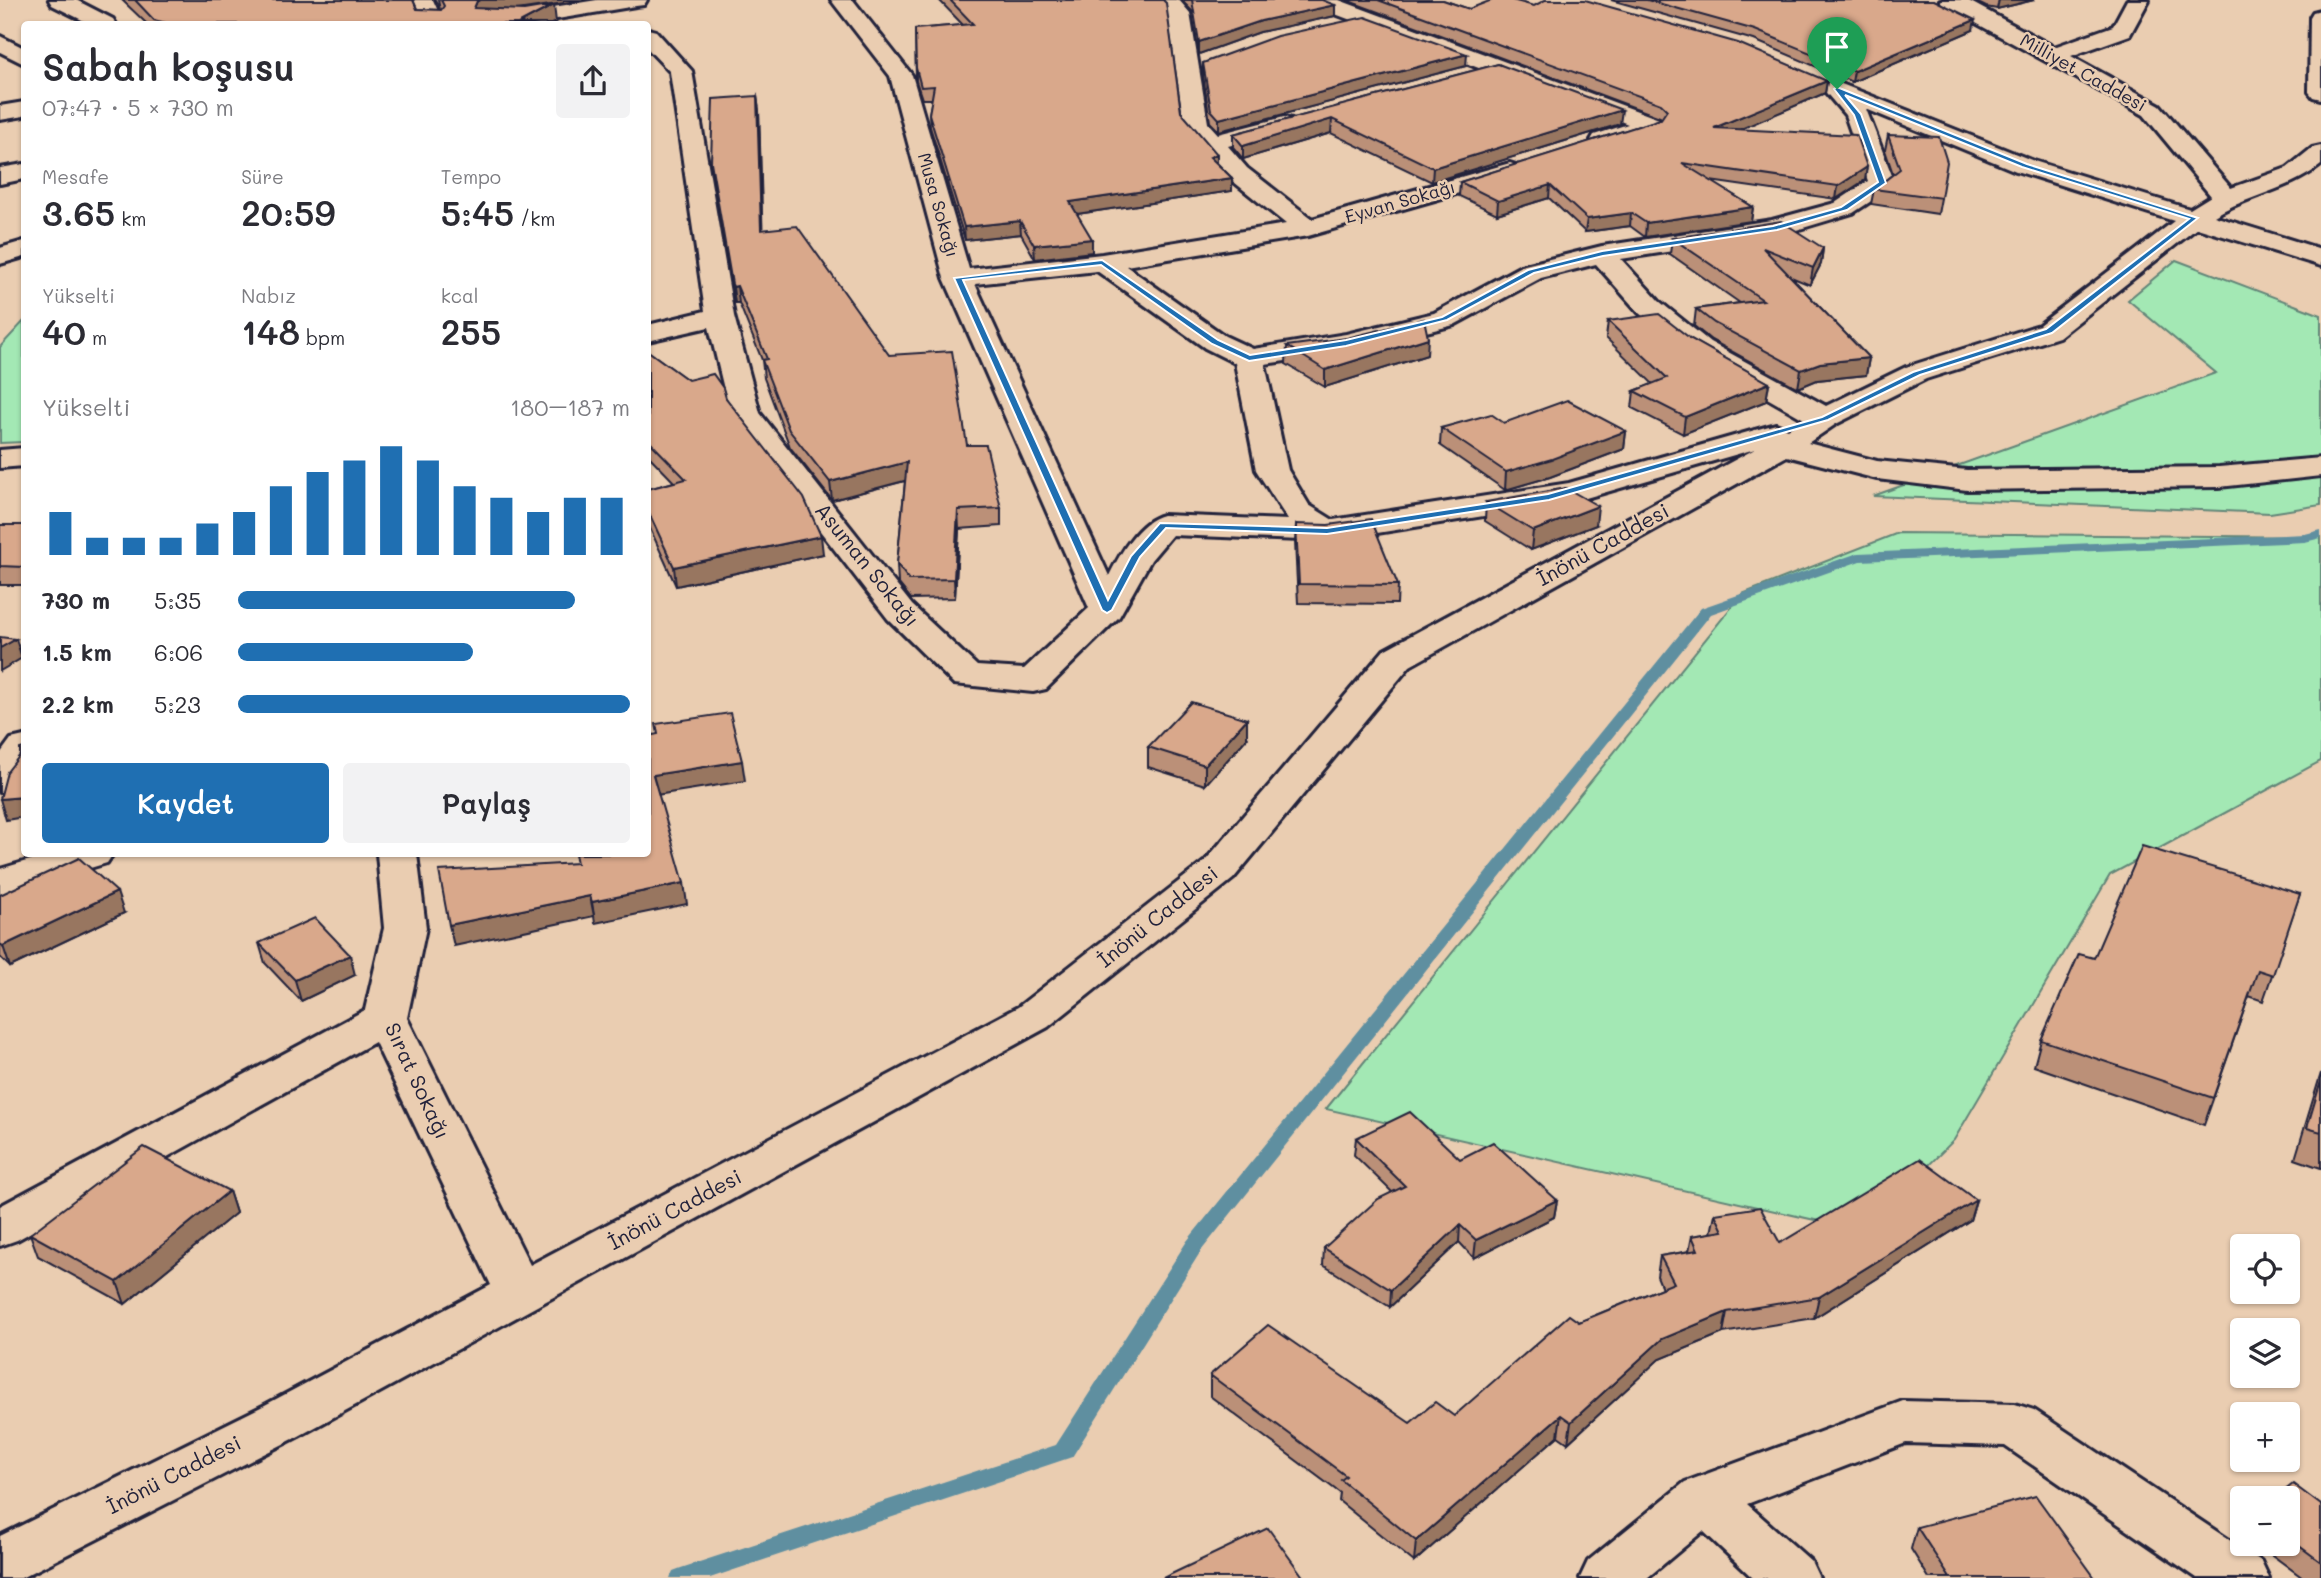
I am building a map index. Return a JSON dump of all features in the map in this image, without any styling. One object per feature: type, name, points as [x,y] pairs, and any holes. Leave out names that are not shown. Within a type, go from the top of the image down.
[{"type":"street","points":[[60,0],[100,21]]},
{"type":"street","points":[[422,0],[432,21]]},
{"type":"street","name":"Musa Sokağı","points":[[842,0],[901,75],[958,278],[1107,610]]},
{"type":"street","points":[[1167,0],[1179,13],[1196,124],[1238,173],[1308,228]]},
{"type":"street","points":[[1319,0],[1651,124],[1586,146]]},
{"type":"street","name":"Milliyet Caddesi","points":[[1951,0],[2152,110],[2210,208]]},
{"type":"street","points":[[2050,56],[2122,30],[2138,0]]},
{"type":"street","points":[[508,21],[625,1],[635,21]]},
{"type":"street","points":[[55,21],[85,13]]},
{"type":"street","points":[[2321,17],[2321,92]]},
{"type":"street","points":[[1330,26],[1367,18]]},
{"type":"street","points":[[0,35],[21,30]]},
{"type":"street","name":"Asuman Sokağı","points":[[651,39],[681,71],[720,316],[745,414],[900,612],[967,676],[1033,681],[1107,610],[1136,556],[1163,525],[1327,531],[1573,492],[1825,418]]},
{"type":"street","points":[[0,43],[21,55]]},
{"type":"street","points":[[1188,69],[1211,61]]},
{"type":"street","points":[[1459,77],[1498,67]]},
{"type":"street","points":[[1102,262],[1215,342],[1249,358],[1346,343],[1444,319],[1531,272],[1602,254],[1774,228],[1844,208],[1882,183],[1857,114],[1826,84],[2025,166],[2210,208],[2321,258]]},
{"type":"street","points":[[0,113],[21,110]]},
{"type":"street","points":[[1212,143],[1303,119]]},
{"type":"street","name":"İnönü Caddesi","points":[[0,1562],[281,1422],[1033,1017],[1219,870],[1397,658],[1783,446],[1825,418],[1916,373],[2049,331],[2210,208],[2296,173],[2321,153]]},
{"type":"street","name":"Eyvan Sokağı","points":[[958,278],[1102,262],[1308,228],[1535,163]]},
{"type":"street","points":[[0,176],[21,172]]},
{"type":"street","points":[[0,256],[21,250]]},
{"type":"street","points":[[1602,254],[1649,307],[1700,348],[1825,418]]},
{"type":"street","points":[[651,332],[720,316]]},
{"type":"street","points":[[1249,358],[1272,470],[1297,511],[1327,531]]},
{"type":"street","points":[[1783,446],[1877,470],[1967,480],[2219,477],[2321,467]]},
{"type":"street","points":[[0,459],[21,457]]},
{"type":"street","points":[[0,781],[21,751]]},
{"type":"street","points":[[0,882],[83,857]]},
{"type":"street","name":"Sırat Sokağı","points":[[397,857],[405,928],[385,1018],[520,1293]]},
{"type":"street","points":[[0,1228],[385,1018]]},
{"type":"street","points":[[1608,1578],[1704,1498],[1903,1422],[2015,1425],[2241,1578]]},
{"type":"street","points":[[1704,1498],[1791,1578]]},
{"type":"green space","points":[[2176,260],[2321,315],[2321,505],[2270,513],[1873,496],[2216,373],[2128,300]]},
{"type":"green space","points":[[21,324],[21,442],[0,443],[0,347]]},
{"type":"green space","points":[[1898,533],[2321,537],[2321,761],[2110,875],[1954,1140],[1863,1231],[1326,1109],[1742,594]]},
{"type":"building","points":[[135,0],[413,0],[417,9],[441,10],[444,6],[441,0],[481,0],[477,1],[474,8],[524,10],[554,5],[524,21],[154,20]]},
{"type":"building","points":[[950,0],[1163,0],[1166,3],[1181,112],[1217,154],[1210,157],[1232,178],[1070,202],[1092,239],[1034,245],[1020,221],[964,227],[929,114],[934,86],[921,87],[916,68],[915,29],[973,24]]},
{"type":"building","points":[[1192,0],[1322,0],[1335,5],[1261,21],[1199,42]]},
{"type":"building","points":[[1378,0],[1443,0],[1469,9],[1492,0],[1512,0],[1534,6],[1545,0],[1585,0],[1738,43],[1827,81],[1714,128],[1856,135],[1867,167],[1838,186],[1682,163],[1753,207],[1646,223],[1631,213],[1587,219],[1550,185],[1498,201],[1460,182],[1661,119],[1667,110],[1661,104]]},
{"type":"building","points":[[1647,0],[1934,0],[1975,20],[1854,71],[1755,30]]},
{"type":"building","points":[[1365,17],[1467,54],[1219,119],[1211,110],[1203,63],[1277,36]]},
{"type":"building","points":[[1498,64],[1622,110],[1433,168],[1332,119],[1243,146],[1233,134]]},
{"type":"building","points":[[757,96],[761,230],[797,226],[889,355],[952,351],[967,445],[986,445],[1001,508],[958,510],[954,579],[909,580],[897,564],[907,462],[830,482],[789,430],[762,360],[767,359],[737,286],[733,287],[732,284],[711,162],[713,99]]},
{"type":"building","points":[[1888,135],[1939,137],[1947,162],[1941,198],[1874,189],[1900,169]]},
{"type":"building","points":[[1781,221],[1823,248],[1813,268],[1763,248],[1869,358],[1820,363],[1801,370],[1714,323],[1696,309],[1763,300],[1672,238]]},
{"type":"building","points":[[1659,314],[1691,339],[1769,383],[1685,417],[1634,391],[1667,378],[1608,321]]},
{"type":"building","points":[[1424,319],[1428,338],[1325,370],[1287,346],[1347,338]]},
{"type":"building","points":[[651,353],[688,380],[713,374],[723,388],[726,398],[804,498],[821,536],[674,567],[651,517],[651,488],[686,479],[651,443]]},
{"type":"building","points":[[1567,400],[1626,431],[1552,459],[1506,472],[1441,428],[1491,414],[1504,423]]},
{"type":"building","points":[[1566,488],[1598,506],[1533,531],[1486,502]]},
{"type":"building","points":[[1371,519],[1398,585],[1299,584],[1296,524],[1328,525]]},
{"type":"building","points":[[0,525],[21,525],[21,567],[0,566]]},
{"type":"building","points":[[0,637],[16,639],[0,648]]},
{"type":"building","points":[[1191,702],[1247,719],[1205,765],[1148,747]]},
{"type":"building","points":[[730,713],[742,761],[653,775],[684,883],[592,902],[590,896],[449,925],[439,871],[577,863],[576,857],[651,857],[651,735],[658,734],[656,724]]},
{"type":"building","points":[[20,749],[21,797],[0,799],[7,772],[20,755]]},
{"type":"building","points":[[2142,846],[2300,894],[2273,975],[2258,970],[2213,1098],[2041,1040],[2079,954],[2094,958]]},
{"type":"building","points":[[79,858],[117,892],[3,946],[0,944],[0,895]]},
{"type":"building","points":[[315,918],[350,955],[295,980],[259,943]]},
{"type":"building","points":[[2321,1081],[2321,1132],[2307,1128]]},
{"type":"building","points":[[1410,1112],[1460,1159],[1493,1142],[1557,1200],[1476,1240],[1460,1225],[1391,1290],[1324,1248],[1378,1199],[1405,1186],[1356,1138]]},
{"type":"building","points":[[144,1147],[229,1191],[117,1282],[30,1234]]},
{"type":"building","points":[[1920,1159],[1976,1200],[1819,1297],[1727,1312],[1662,1339],[1571,1422],[1561,1415],[1416,1541],[1341,1480],[1346,1476],[1210,1375],[1268,1325],[1410,1423],[1435,1402],[1454,1416],[1569,1315],[1579,1322],[1674,1283],[1660,1256],[1698,1250],[1692,1236],[1723,1231],[1715,1214],[1760,1207],[1780,1243]]},
{"type":"building","points":[[2300,1489],[2321,1505],[2321,1562],[2300,1547]]},
{"type":"building","points":[[2036,1496],[2095,1578],[1950,1578],[1917,1527]]},
{"type":"building","points":[[1268,1528],[1304,1578],[1163,1578]]},
{"type":"waterway","points":[[681,1578],[1064,1451],[1194,1246],[1706,611],[1858,557],[2305,538],[2321,534]]},
{"type":"route","points":[[1837,89],[2025,166],[2194,218],[2049,331],[1916,373],[1825,418],[1549,497],[1327,531],[1163,525],[1136,556],[1107,610],[958,278],[1102,262],[1215,342],[1249,358],[1346,343],[1444,319],[1531,272],[1602,254],[1774,228],[1844,208],[1882,183],[1857,114],[1837,89]]}]
